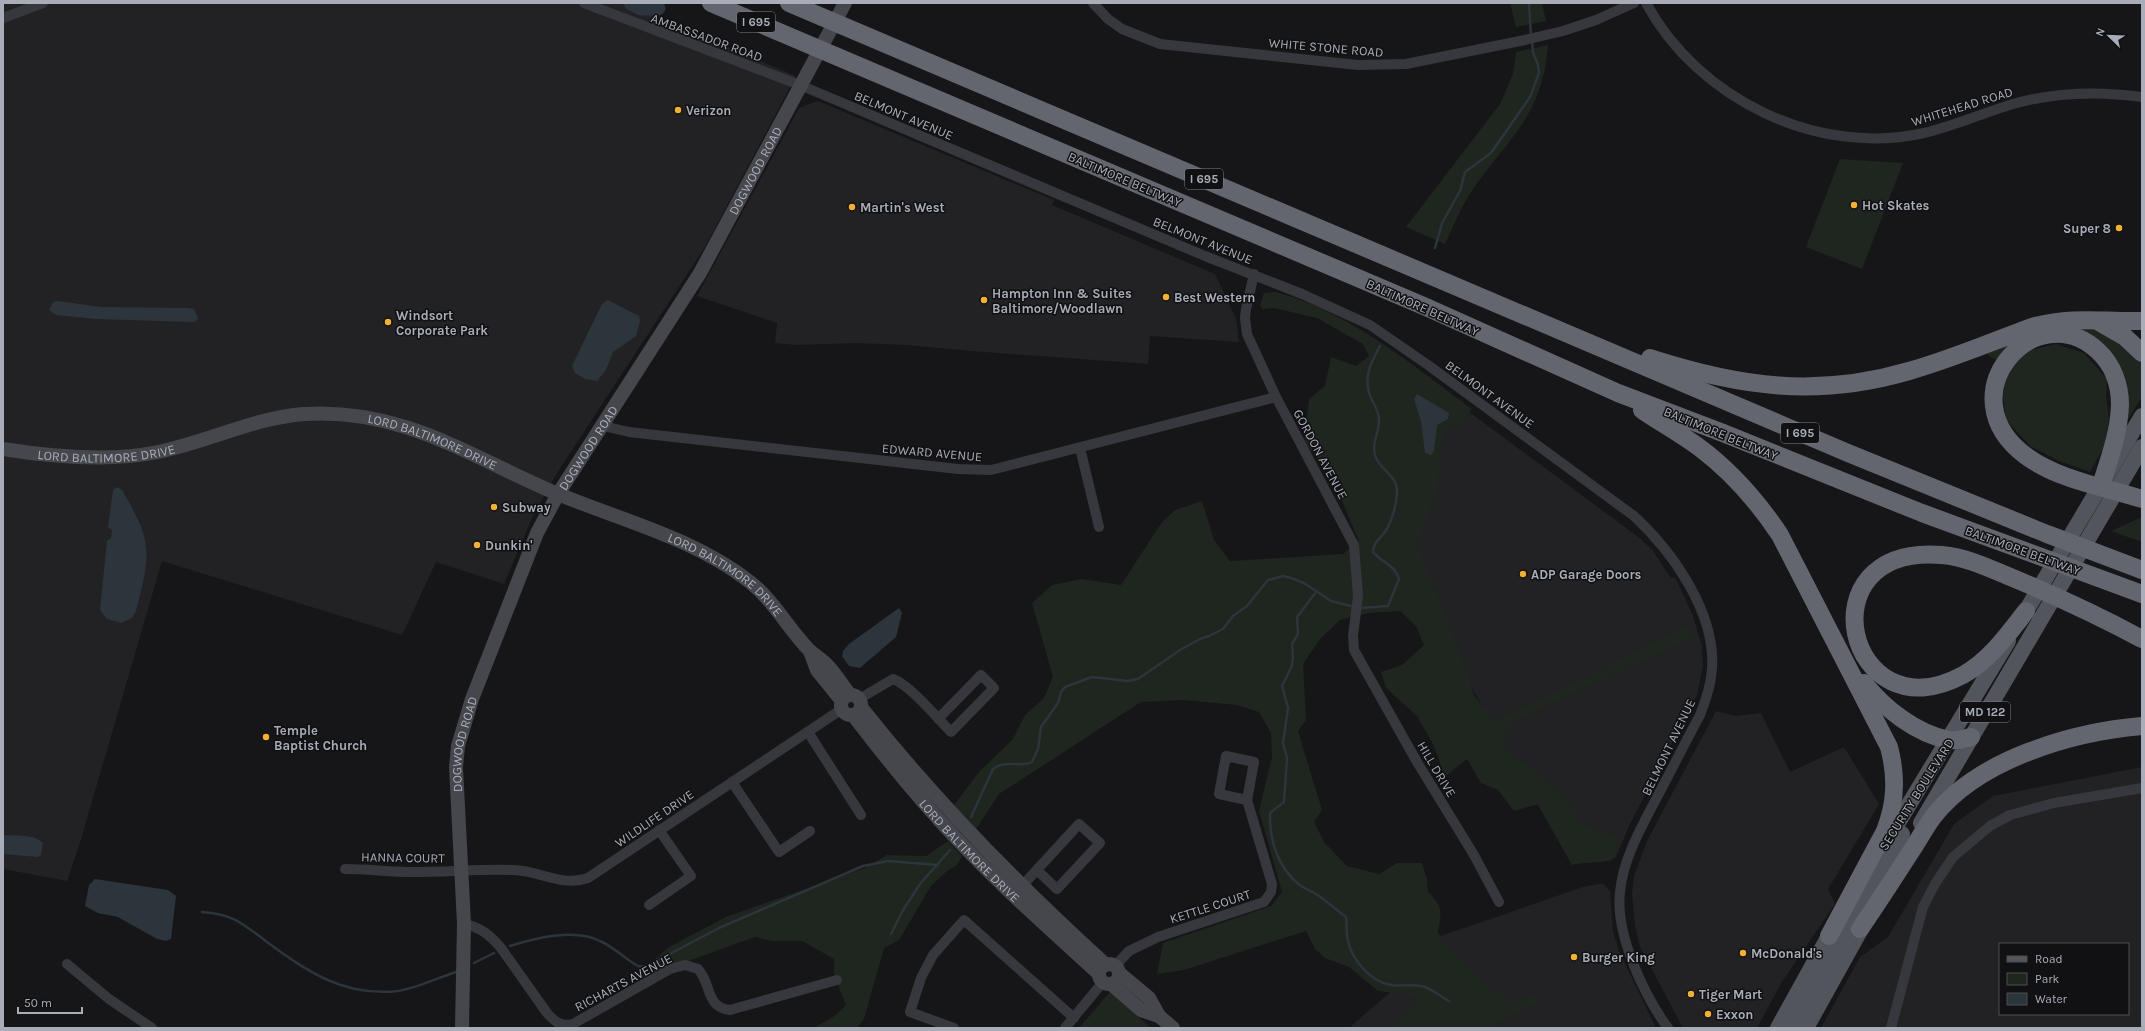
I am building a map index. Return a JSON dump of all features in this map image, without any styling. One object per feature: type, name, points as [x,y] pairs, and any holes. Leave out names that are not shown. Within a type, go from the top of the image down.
[{"type":"highway","name":"BALTIMORE BELTWAY","points":[[711,3],[1426,307],[1618,393],[1922,513],[2138,593]]},
{"type":"highway","name":"BALTIMORE BELTWAY","points":[[789,3],[1848,453],[2047,534],[2142,569]]},
{"type":"highway","points":[[2091,319],[2116,330],[2142,353]]},
{"type":"highway","points":[[1554,328],[1695,372],[1746,383],[1808,386],[1838,384],[1888,376],[1941,361],[2035,326],[2066,320],[2091,319],[2142,322]]},
{"type":"highway","points":[[2107,489],[2116,437],[2120,405],[2118,387],[2109,364],[2094,347],[2073,337],[2047,335],[2033,339],[2011,354],[2003,364],[1994,385],[1994,409],[2004,434],[2026,456],[2050,470],[2142,499]]},
{"type":"highway","points":[[1618,393],[1699,448],[1731,474],[1751,495],[1780,535],[1889,747],[1893,762],[1895,787],[1891,816],[1885,831],[1829,936]]},
{"type":"highway","points":[[2026,611],[1994,650],[1980,664],[1964,675],[1933,686],[1906,686],[1886,678],[1866,659],[1860,651],[1854,630],[1855,607],[1865,585],[1880,568],[1902,558],[1916,555],[1943,555],[1977,563],[2020,581],[2142,639]]},
{"type":"highway","points":[[1844,659],[1871,692],[1888,709],[1923,730],[1949,740],[1971,737]]},
{"type":"highway","points":[[1860,929],[1934,817],[1951,799],[1972,782],[2019,756],[2057,742],[2115,729],[2142,726]]},
{"type":"main road","name":"DOGWOOD ROAD","points":[[462,1028],[464,924],[456,793],[456,767],[461,732],[472,699],[525,560],[537,533],[558,494],[700,273],[845,3]]},
{"type":"main road","name":"LORD BALTIMORE DRIVE","points":[[3,449],[56,455],[134,456],[183,446],[252,423],[275,418],[334,413],[363,416],[415,429],[446,441],[558,494],[682,542],[706,553],[752,584],[774,605],[810,651],[817,670],[931,792],[1109,974],[1141,1010],[1159,1016],[1173,1028]]},
{"type":"main road","name":"SECURITY BOULEVARD","points":[[1806,1028],[1860,929],[1971,737],[2107,489],[2142,416]]},
{"type":"main road","name":"SECURITY BOULEVARD","points":[[1778,1028],[1829,936],[2026,611],[2107,489],[2142,447]]},
{"type":"main road","name":"LORD BALTIMORE DRIVE","points":[[851,705],[900,776],[954,836],[1028,910],[1109,974]]},
{"type":"main road","points":[[1791,1028],[1951,749],[1949,740]]},
{"type":"street","points":[[3,18],[43,3]]},
{"type":"street","name":"AMBASSADOR ROAD","points":[[584,3],[628,22],[800,85]]},
{"type":"street","name":"WHITE STONE ROAD","points":[[1093,3],[1122,29],[1160,44],[1358,65],[1406,64],[1530,39],[1596,20],[1634,3]]},
{"type":"street","name":"WHITEHEAD ROAD","points":[[1646,3],[1679,49],[1723,88],[1762,112],[1796,126],[1828,134],[1862,138],[1909,136],[1949,126],[2013,104],[2066,94],[2108,94],[2142,97]]},
{"type":"street","name":"BELMONT AVENUE","points":[[800,85],[1205,256],[1254,274],[1343,311],[1370,326],[1428,365],[1634,516],[1661,544],[1693,594],[1709,632],[1712,667],[1709,686],[1700,715],[1636,837],[1622,875],[1619,893],[1620,914],[1628,950],[1639,976],[1668,1028]]},
{"type":"street","name":"GORDON AVENUE","points":[[1254,274],[1246,309],[1245,325],[1276,398],[1354,545],[1358,576],[1357,608],[1353,636],[1354,650]]},
{"type":"street","name":"EDWARD AVENUE","points":[[602,426],[629,432],[975,470],[1008,467],[1276,398]]},
{"type":"street","points":[[1080,448],[1099,527]]},
{"type":"street","name":"HILL DRIVE","points":[[1354,650],[1417,762],[1474,855],[1499,902]]},
{"type":"street","name":"WILDLIFE DRIVE","points":[[461,871],[514,870],[536,873],[561,881],[580,881],[588,878],[808,732],[893,679],[902,682],[938,719],[952,732],[994,688],[980,675],[938,719]]},
{"type":"street","points":[[808,732],[861,815]]},
{"type":"street","name":"KETTLE COURT","points":[[1109,974],[1129,951],[1158,937],[1264,902],[1268,898],[1271,892],[1270,877],[1247,800],[1254,762],[1226,756],[1219,794],[1247,800]]},
{"type":"street","points":[[732,782],[780,852],[810,831]]},
{"type":"street","points":[[1891,1028],[1923,907],[1935,884],[1953,857],[1990,826],[2010,815],[2054,803],[2142,788]]},
{"type":"street","points":[[1022,886],[1079,824],[1100,844],[1057,889],[1037,870]]},
{"type":"street","points":[[649,905],[691,876],[659,830]]},
{"type":"street","name":"HANNA COURT","points":[[345,869],[410,872],[461,871]]},
{"type":"street","points":[[954,1028],[910,1012],[921,978],[933,955],[964,920],[1074,1018]]},
{"type":"street","name":"RICHARTS AVENUE","points":[[464,924],[475,926],[492,938],[501,948],[547,1013],[554,1021],[567,1025],[573,1024],[678,966],[698,969],[704,975],[711,999],[715,1005],[730,1010],[837,980]]},
{"type":"street","points":[[67,964],[119,1006],[152,1028]]},
{"type":"street","points":[[1065,1028],[1109,974]]},
{"type":"shaded area","points":[[3,3],[622,3],[796,76],[705,247],[557,473],[532,518],[504,584],[436,562],[402,635],[162,561],[82,836],[67,881],[3,869]]},
{"type":"shaded area","points":[[818,101],[1054,200],[1052,205],[1215,274],[1236,318],[1239,342],[1150,336],[1148,364],[907,345],[856,343],[796,345],[775,343],[777,323],[697,296],[799,108]]},
{"type":"shaded area","points":[[1388,352],[1641,539],[1653,551],[1671,578],[1675,577],[1693,616],[1702,647],[1703,666],[1697,695],[1629,826],[1616,857],[1610,861],[1584,862],[1572,865],[1384,533]]},
{"type":"shaded area","points":[[1716,711],[1736,716],[1761,713],[1790,772],[1844,747],[1879,804],[1828,889],[1835,904],[1782,982],[1757,1028],[1683,1028],[1640,947],[1635,926],[1632,894],[1634,876],[1647,841]]},
{"type":"shaded area","points":[[2142,767],[2142,1028],[1821,1028],[1860,957],[1888,937],[1954,824],[1993,796]]},
{"type":"shaded area","points":[[1604,884],[1610,891],[1613,932],[1619,951],[1656,1028],[1349,1028],[1432,956],[1432,939],[1583,887]]},
{"type":"green space","points":[[1510,3],[1542,3],[1546,21],[1516,27]]},
{"type":"green space","points":[[1548,45],[1544,71],[1538,93],[1530,111],[1520,127],[1468,197],[1445,244],[1406,227],[1500,104],[1513,74],[1516,52]]},
{"type":"green space","name":"Hot Skates","points":[[1840,159],[1903,163],[1862,269],[1806,247]]},
{"type":"green space","points":[[1276,292],[1329,312],[1354,326],[1403,357],[1472,409],[1464,421],[1452,426],[1444,433],[1436,493],[1417,545],[1458,645],[1474,695],[1491,718],[1496,720],[1571,685],[1688,625],[1692,638],[1519,718],[1506,729],[1507,749],[1569,799],[1579,821],[1596,831],[1614,835],[1618,841],[1616,857],[1606,861],[1572,865],[1538,804],[1514,811],[1498,790],[1481,783],[1467,759],[1445,777],[1434,746],[1417,716],[1386,688],[1381,672],[1402,665],[1424,645],[1416,626],[1400,611],[1368,613],[1340,620],[1320,639],[1303,664],[1306,720],[1298,731],[1322,810],[1314,822],[1324,842],[1347,866],[1379,874],[1397,863],[1422,863],[1427,879],[1428,892],[1439,906],[1440,920],[1438,933],[1472,971],[1512,1003],[1534,994],[1539,1002],[1486,1028],[1391,1028],[1419,996],[1378,991],[1349,967],[1325,958],[1315,949],[1306,931],[1184,970],[1157,974],[1163,943],[1271,906],[1282,892],[1259,811],[1272,757],[1271,733],[1259,712],[1237,705],[1183,700],[1141,702],[999,794],[976,829],[954,805],[979,772],[1013,739],[1025,715],[1044,698],[1053,677],[1032,603],[1052,585],[1082,579],[1121,585],[1162,522],[1175,510],[1202,501],[1214,540],[1230,561],[1343,554],[1359,541],[1341,499],[1341,486],[1304,442],[1309,399],[1325,386],[1331,357],[1356,366],[1369,356],[1363,344],[1317,318],[1274,308],[1262,309],[1260,305],[1264,293]]},
{"type":"green space","points":[[2097,327],[2127,345],[2142,362],[2142,397],[2121,431],[2121,379],[2070,332],[1997,361],[1988,355],[1987,348],[2041,328]]},
{"type":"green space","points":[[2056,344],[2084,353],[2107,379],[2106,396],[2109,419],[2104,447],[2090,472],[2059,461],[2030,446],[2006,420],[2003,395],[2005,375],[2024,352]]},
{"type":"green space","points":[[2142,517],[2142,542],[2111,531]]},
{"type":"green space","points":[[948,841],[962,856],[956,866],[947,871],[931,886],[899,940],[884,948],[864,1019],[857,1028],[814,1028],[836,1015],[846,1005],[834,975],[834,959],[802,941],[772,941],[755,937],[641,978],[657,957],[669,947],[726,917],[865,868],[887,855],[926,856]]},
{"type":"green space","points":[[1110,992],[1151,1028],[1079,1028]]},
{"type":"water","points":[[608,300],[639,316],[640,321],[636,336],[613,352],[606,370],[597,381],[585,379],[575,373],[572,366],[602,304]]},
{"type":"water","points":[[58,301],[101,307],[187,308],[194,309],[198,318],[193,322],[96,319],[56,315],[49,310],[53,302]]},
{"type":"water","points":[[1417,394],[1449,413],[1448,419],[1437,425],[1434,451],[1431,455],[1425,453],[1421,421],[1414,399]]},
{"type":"water","points":[[117,487],[122,490],[132,508],[144,536],[146,548],[144,575],[136,611],[132,618],[121,623],[107,619],[100,610],[107,541],[111,538],[112,530],[108,527],[113,490]]},
{"type":"water","points":[[899,608],[902,613],[896,637],[860,668],[849,666],[842,656],[843,651],[849,644]]},
{"type":"water","points":[[3,835],[24,836],[39,840],[43,843],[41,855],[38,857],[3,854]]},
{"type":"water","points":[[95,879],[168,890],[176,896],[171,939],[166,941],[157,939],[118,917],[98,913],[85,906],[89,885]]},
{"type":"waterway","points":[[631,3],[641,8],[658,8]]},
{"type":"waterway","points":[[1529,3],[1531,36]]},
{"type":"waterway","points":[[1435,248],[1442,223],[1460,191],[1465,172],[1491,153],[1530,97],[1539,73],[1538,65],[1533,52],[1532,41]]},
{"type":"waterway","points":[[1360,608],[1388,606],[1399,579],[1395,570],[1373,552],[1373,548],[1390,523],[1397,491],[1392,477],[1381,466],[1374,453],[1379,416],[1369,392],[1368,372],[1380,346]]},
{"type":"waterway","points":[[971,817],[993,769],[998,766],[1008,764],[1027,764],[1032,762],[1038,749],[1041,727],[1058,703],[1061,692],[1065,687],[1092,677],[1128,681],[1138,679],[1180,650],[1223,629],[1233,616],[1247,606],[1268,580],[1283,576],[1291,578],[1304,583],[1331,601],[1355,607]]},
{"type":"waterway","points":[[1316,592],[1297,617],[1298,634],[1292,644],[1293,662],[1282,686],[1288,708],[1283,743],[1287,758],[1284,802],[1270,813],[1271,833],[1276,853],[1286,871],[1292,878],[1346,917],[1347,938],[1350,948],[1358,962],[1370,975],[1376,980],[1391,985],[1416,985],[1425,987],[1449,1001]]},
{"type":"waterway","points":[[891,934],[902,912],[920,884],[950,850]]},
{"type":"waterway","points":[[510,946],[543,937],[579,935],[600,941],[610,946],[638,966],[645,967],[719,928],[863,866],[888,861],[938,865]]},
{"type":"waterway","points":[[202,912],[222,915],[238,921],[297,963],[328,980],[344,986],[379,992],[398,991],[405,990],[456,972]]},
{"type":"waterway","points":[[474,963],[494,953]]},
{"type":"place","name":"Verizon","points":[[678,110]]},
{"type":"place","name":"Hot Skates","points":[[1854,205]]},
{"type":"place","name":"Martin's West","points":[[852,207]]},
{"type":"place","name":"Super 8","points":[[2119,228]]},
{"type":"place","name":"Best Western","points":[[1166,297]]},
{"type":"place","name":"Hampton Inn & Suites Baltimore/Woodlawn","points":[[984,300]]},
{"type":"place","name":"Windsort Corporate Park","points":[[388,322]]},
{"type":"place","name":"Subway","points":[[494,507]]},
{"type":"place","name":"Dunkin'","points":[[477,545]]},
{"type":"place","name":"ADP Garage Doors","points":[[1523,574]]},
{"type":"place","name":"Temple Baptist Church","points":[[266,737]]},
{"type":"place","name":"McDonald's","points":[[1743,953]]},
{"type":"place","name":"Burger King","points":[[1574,957]]},
{"type":"place","name":"Tiger Mart","points":[[1691,994]]},
{"type":"place","name":"Exxon","points":[[1708,1014]]}]
